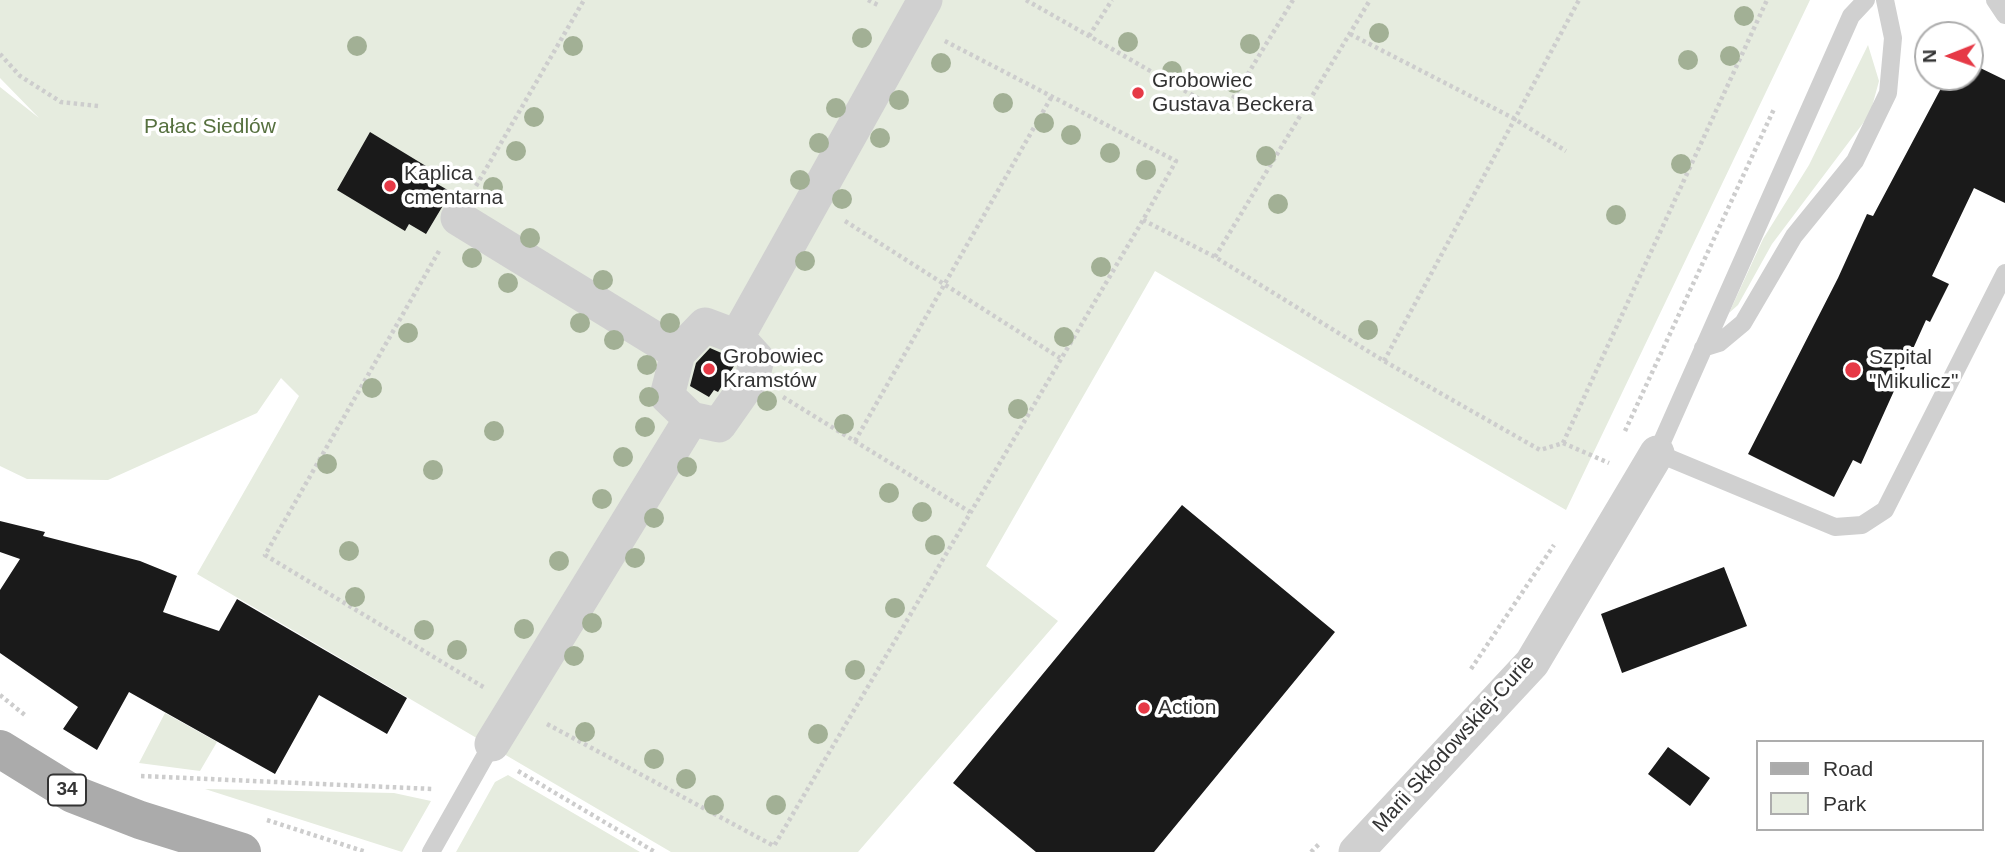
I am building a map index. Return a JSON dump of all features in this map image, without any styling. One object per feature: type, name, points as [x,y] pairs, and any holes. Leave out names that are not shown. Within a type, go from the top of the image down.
[{"type":"main road","name":"34","points":[[0,750],[74,794],[140,820],[242,852]]},
{"type":"street","points":[[737,337],[918,11]]},
{"type":"street","points":[[458,218],[678,352]]},
{"type":"street","points":[[705,326],[737,337],[757,359],[752,378],[719,425],[691,419],[667,396],[678,352],[705,326]]},
{"type":"street","points":[[499,754],[691,419]]},
{"type":"street","name":"Marii Skłodowskiej-Curie","points":[[1356,852],[1531,663],[1657,453]]},
{"type":"lane","points":[[1866,0],[1851,16],[1657,453],[1835,527],[1862,525],[1885,510],[2005,273]]},
{"type":"lane","points":[[1703,348],[1718,343],[1743,323],[1794,236],[1855,161],[1888,93],[1893,38],[1885,0]]},
{"type":"lane","points":[[1995,0],[2005,15]]},
{"type":"lane","points":[[431,852],[464,792],[499,754]]},
{"type":"path","points":[[458,218],[584,0]]},
{"type":"path","points":[[752,378],[970,512],[1176,161],[1052,96],[918,11],[868,0]]},
{"type":"path","points":[[1026,0],[1224,113],[1293,0]]},
{"type":"path","points":[[1089,36],[1112,0]]},
{"type":"path","points":[[1215,257],[1370,0]]},
{"type":"path","points":[[1384,361],[1579,0]]},
{"type":"path","points":[[1563,443],[1767,0]]},
{"type":"path","points":[[1350,34],[1513,118],[1566,152]]},
{"type":"path","points":[[0,54],[20,76],[61,102],[98,106]]},
{"type":"path","points":[[855,441],[1052,96]]},
{"type":"path","points":[[1621,439],[1778,100]]},
{"type":"path","points":[[812,201],[1060,358]]},
{"type":"path","points":[[1143,220],[1215,257],[1384,361],[1540,450],[1563,443],[1609,464]]},
{"type":"path","points":[[1602,475],[1615,451]]},
{"type":"path","points":[[1467,675],[1557,542]]},
{"type":"path","points":[[0,695],[32,720]]},
{"type":"path","points":[[499,754],[654,852]]},
{"type":"path","points":[[159,784],[134,776],[399,786],[464,792]]},
{"type":"path","points":[[263,818],[366,852]]},
{"type":"path","points":[[1311,852],[1321,842]]},
{"type":"green space","name":"Pałac Siedlów","points":[[0,0],[1810,0],[1566,510],[1155,271],[986,566],[1058,621],[858,852],[671,852],[197,574],[299,396],[281,378],[257,413],[108,480],[27,479],[0,466],[0,87],[39,118],[0,78]]},
{"type":"green space","points":[[1868,45],[1879,81],[1870,114],[1772,244],[1738,305],[1729,313],[1763,239],[1809,165]]},
{"type":"green space","points":[[165,713],[217,742],[200,771],[139,763]]},
{"type":"green space","points":[[508,775],[640,852],[456,852],[495,782]]},
{"type":"green space","points":[[205,789],[394,793],[431,801],[402,852]]},
{"type":"building","points":[[1984,70],[2005,80],[2005,203],[1974,188],[1932,276],[1949,284],[1930,322],[1926,320],[1861,464],[1853,460],[1834,497],[1748,454],[1838,278],[1867,214],[1873,216],[1940,91],[1984,91]]},
{"type":"building","name":"Kaplica cmentarna","points":[[370,132],[439,174],[434,182],[451,192],[426,234],[409,224],[405,231],[337,190]]},
{"type":"building","name":"Grobowiec Kramstów","points":[[710,348],[726,355],[734,366],[718,392],[714,390],[709,397],[690,386],[696,363]]},
{"type":"building","name":"Action","points":[[1182,505],[1335,632],[1154,852],[1036,852],[953,783]]},
{"type":"building","points":[[0,521],[45,532],[43,536],[140,561],[177,576],[163,612],[219,631],[237,599],[407,698],[387,734],[319,695],[275,774],[129,692],[97,750],[63,729],[78,707],[0,653],[0,590],[20,559],[0,552]]},
{"type":"building","points":[[1724,567],[1747,626],[1622,673],[1601,614]]},
{"type":"building","points":[[1668,747],[1710,778],[1690,806],[1648,774]]},
{"type":"place","name":"Grobowiec Gustava Beckera","points":[[1138,93]]},
{"type":"place","name":"Kaplica cmentarna","points":[[390,186]]},
{"type":"place","name":"Grobowiec Kramstów","points":[[709,369]]},
{"type":"place","name":"Szpital \"Mikulicz\"","points":[[1853,370]]},
{"type":"place","name":"Action","points":[[1144,708]]}]
